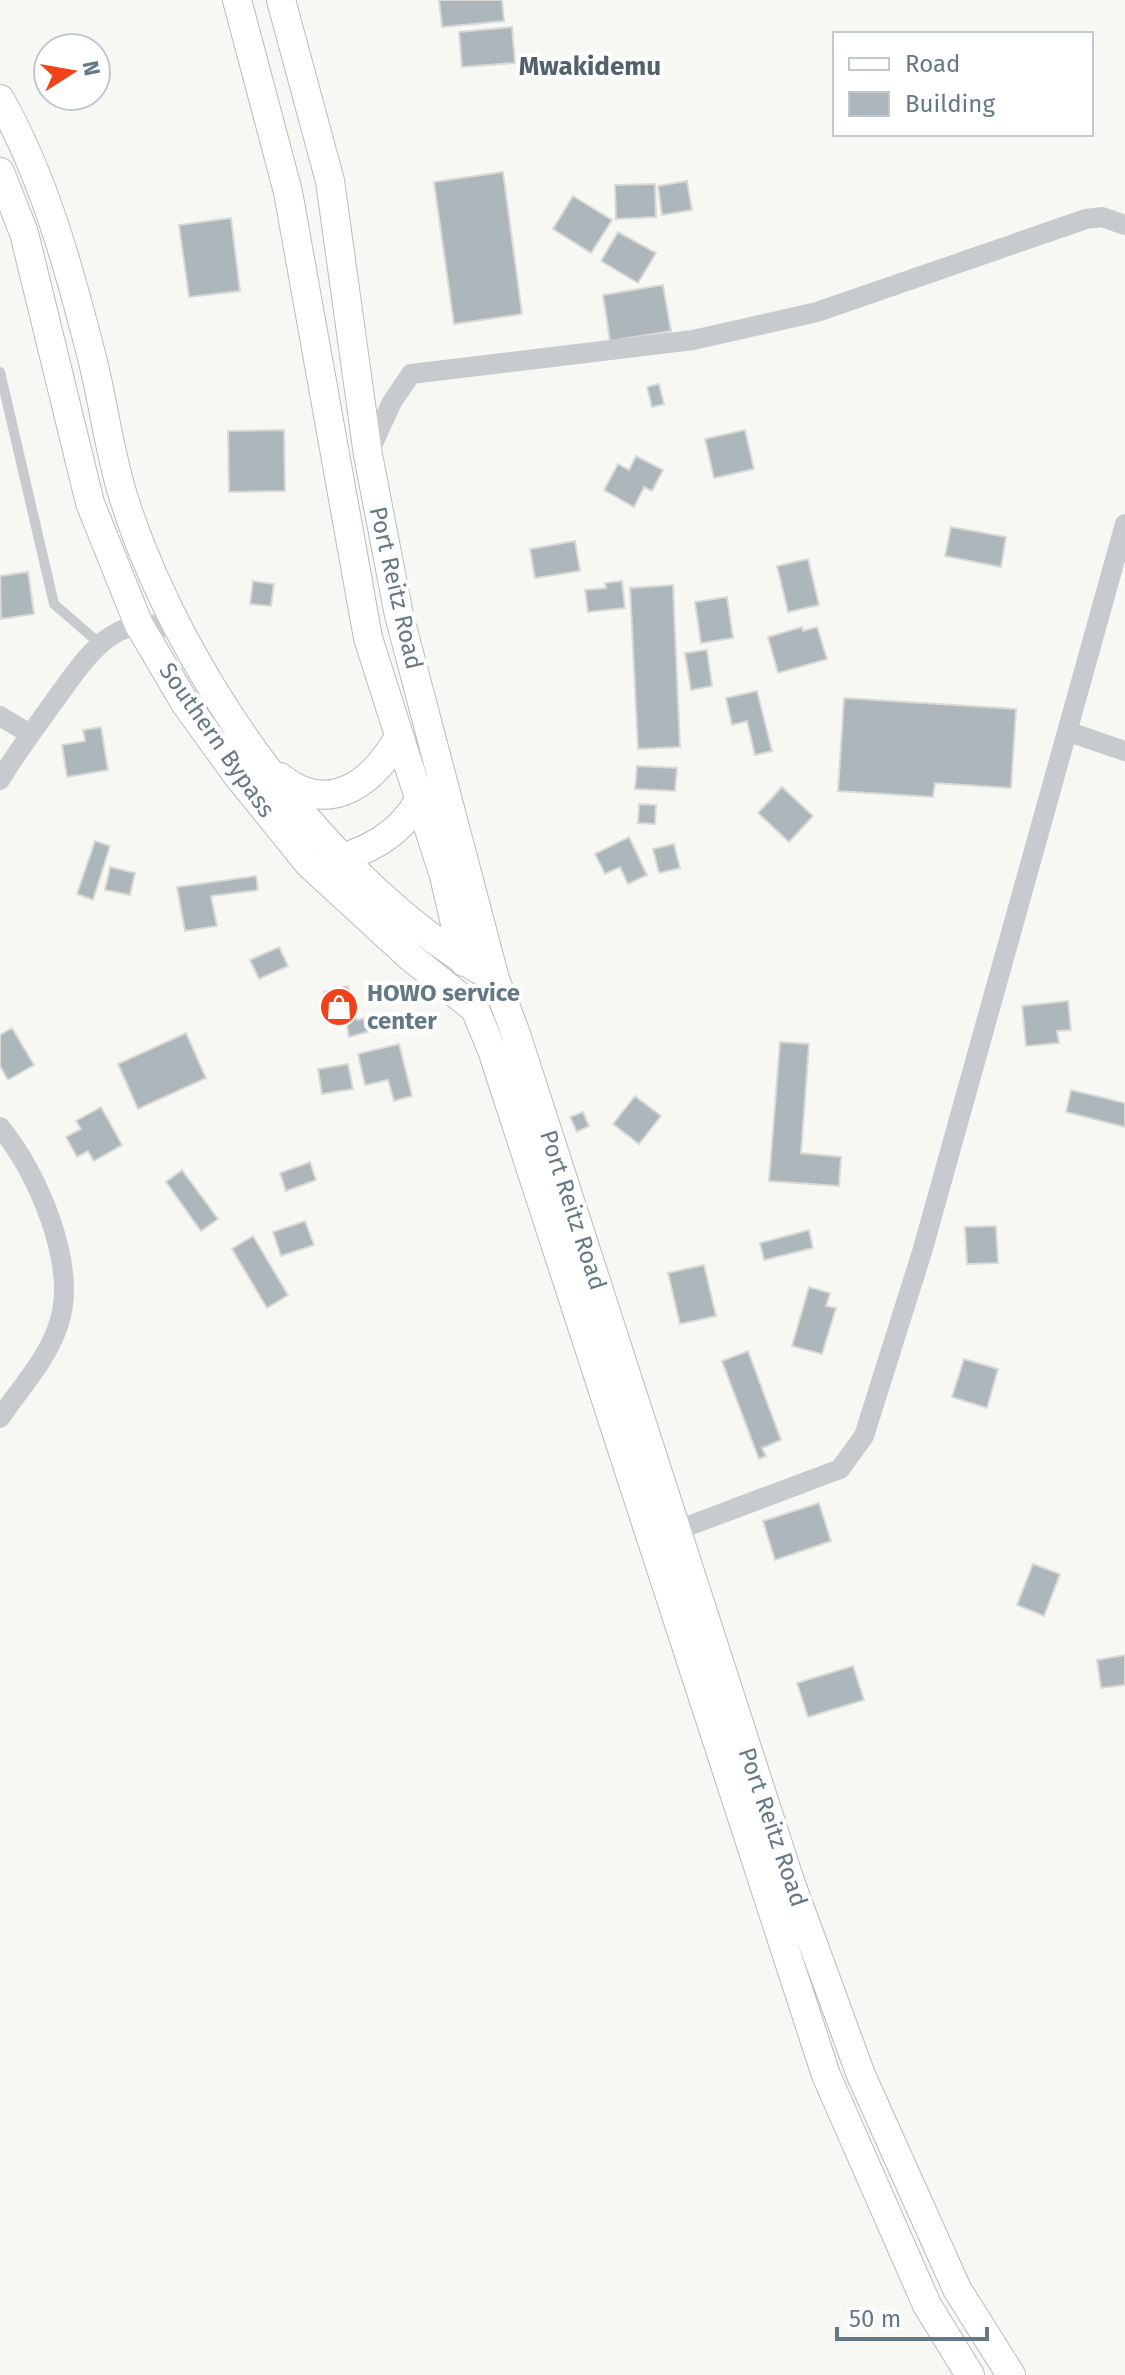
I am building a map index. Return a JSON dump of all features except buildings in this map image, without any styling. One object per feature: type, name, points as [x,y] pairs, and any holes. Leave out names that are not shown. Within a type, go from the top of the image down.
[{"type":"main road","name":"Port Reitz Road","points":[[237,0],[288,192],[368,638],[444,876],[464,962]]},
{"type":"main road","name":"Port Reitz Road","points":[[281,0],[330,181],[368,455],[399,615],[495,979],[516,1034],[790,1881],[861,2075],[957,2289],[1011,2375]]},
{"type":"main road","name":"Southern Bypass","points":[[0,99],[18,131],[55,230],[91,354],[125,502],[179,631],[212,692],[264,764],[342,859],[464,962],[495,979]]},
{"type":"main road","name":"Southern Bypass","points":[[0,172],[24,233],[90,503],[139,625],[185,703],[237,775],[309,864],[408,955],[475,1009]]},
{"type":"main road","points":[[264,764],[294,789],[333,794],[362,782],[385,762],[399,737]]},
{"type":"main road","points":[[309,864],[342,859],[378,843],[404,824],[419,800]]},
{"type":"main road","points":[[475,1009],[492,1050],[826,2075],[927,2305],[970,2375]]},
{"type":"street","points":[[368,455],[392,402],[411,374],[693,340],[774,324],[1086,219],[1102,217],[1125,225]]},
{"type":"street","points":[[675,1531],[840,1469],[864,1436],[922,1252],[1125,524]]},
{"type":"street","points":[[0,780],[30,734],[99,643],[139,625],[157,622],[179,631]]},
{"type":"street","points":[[0,716],[30,734]]},
{"type":"street","points":[[1069,732],[1125,751]]},
{"type":"street","name":"Port Reitz Road","points":[[464,962],[475,1009]]},
{"type":"street","points":[[0,1127],[15,1145],[44,1204],[56,1243],[62,1295],[60,1320],[54,1336],[0,1418]]},
{"type":"lane","points":[[0,372],[54,604],[99,643]]},
{"type":"place","name":"HOWO service center","points":[[339,1007]]},
{"type":"district","name":"Mwakidemu","points":[[590,66]]}]
